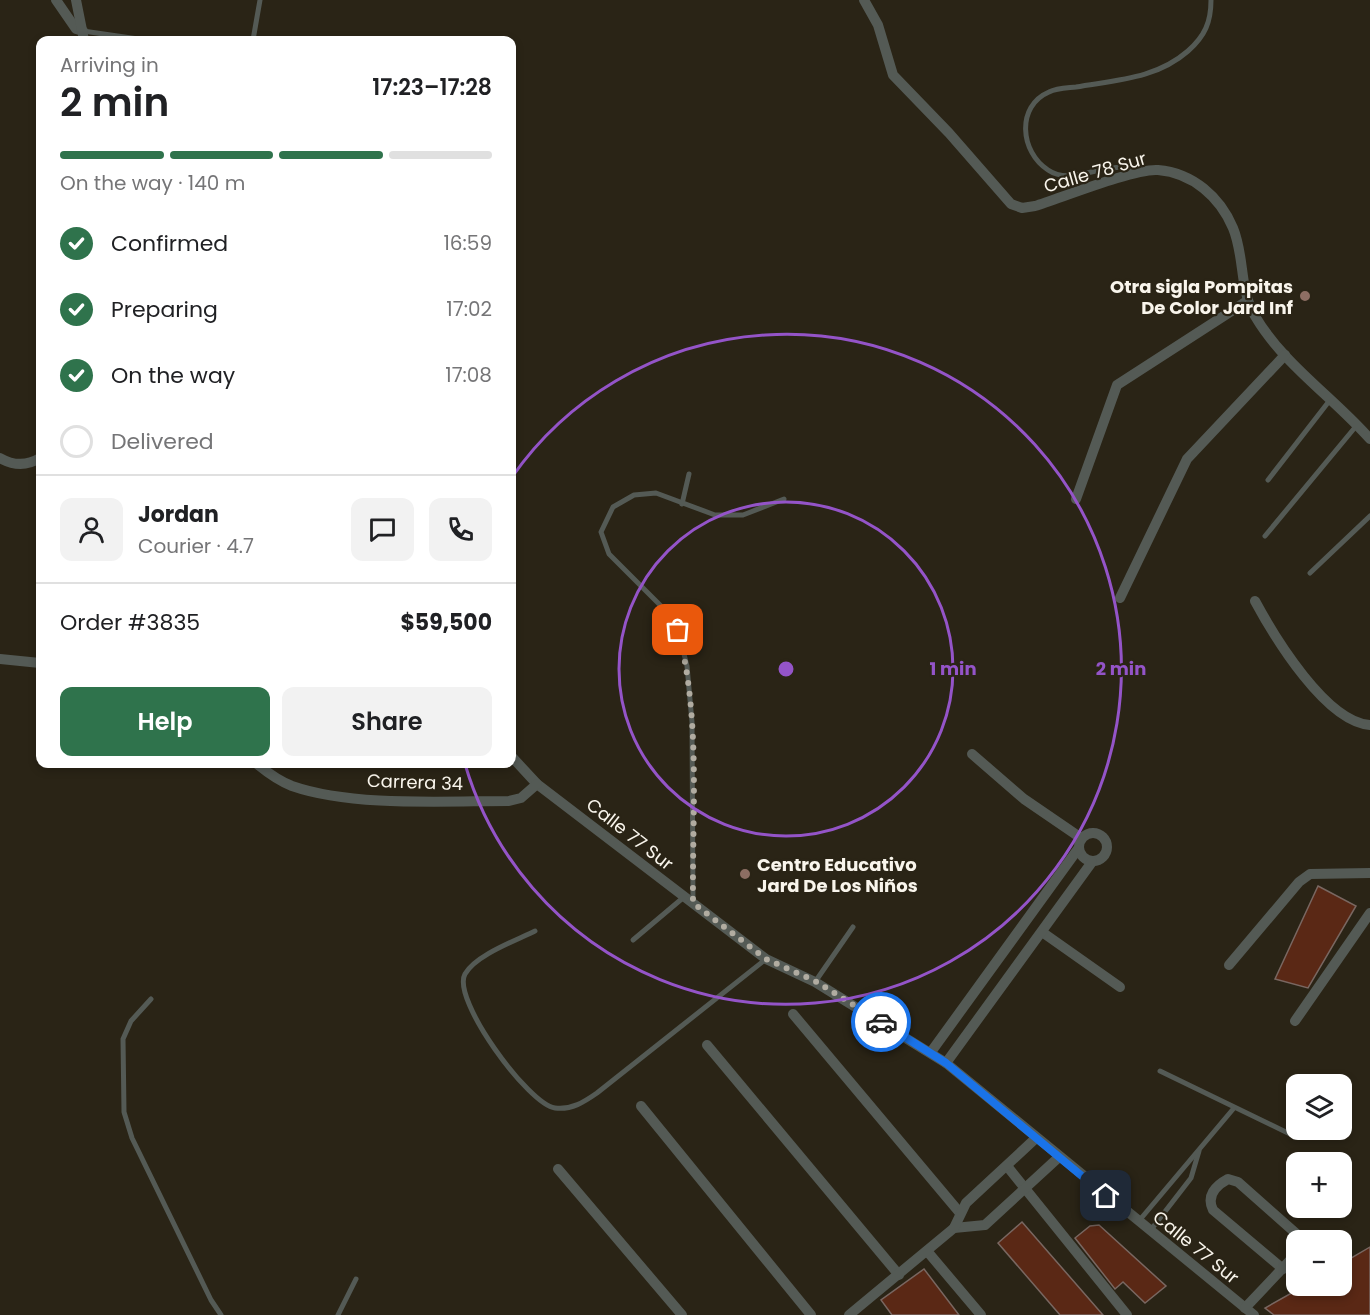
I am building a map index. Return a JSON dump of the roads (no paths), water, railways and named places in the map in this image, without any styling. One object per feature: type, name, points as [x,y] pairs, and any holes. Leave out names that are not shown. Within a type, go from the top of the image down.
[{"type":"street","points":[[56,0],[82,36]]},
{"type":"street","points":[[76,0],[83,36]]},
{"type":"street","name":"Calle 78 Sur","points":[[864,0],[878,25],[893,75],[949,133],[1011,204],[1022,208],[1035,206],[1138,173],[1156,170],[1171,173],[1211,191],[1233,227],[1247,301],[1285,355],[1370,439]]},
{"type":"street","points":[[1076,499],[1118,385],[1247,301]]},
{"type":"street","points":[[1120,598],[1187,459],[1285,355]]},
{"type":"street","points":[[0,458],[8,462],[29,465],[36,461]]},
{"type":"street","points":[[1255,602],[1284,652],[1334,710],[1361,724],[1370,725]]},
{"type":"street","points":[[0,659],[36,663]]},
{"type":"street","points":[[972,754],[1079,843],[1080,855],[1092,862]]},
{"type":"street","name":"Calle 77 Sur","points":[[516,760],[537,784],[766,959],[815,981],[946,1063],[1249,1312]]},
{"type":"street","name":"Carrera 34","points":[[262,768],[273,777],[291,785],[353,797],[509,801],[521,798],[537,784]]},
{"type":"street","points":[[931,1052],[1079,843],[1094,832],[1106,841],[1105,855],[1092,862],[946,1063]]},
{"type":"street","points":[[1229,965],[1299,882],[1310,874],[1370,873]]},
{"type":"street","points":[[1295,1021],[1370,913]]},
{"type":"street","points":[[1042,932],[1120,987]]},
{"type":"street","points":[[793,1014],[960,1213]]},
{"type":"street","points":[[707,1045],[899,1275]]},
{"type":"street","points":[[641,1106],[811,1315]]},
{"type":"street","points":[[849,1315],[954,1228],[966,1203],[1036,1138]]},
{"type":"street","points":[[954,1228],[985,1225],[1059,1157]]},
{"type":"street","points":[[1006,1166],[1127,1315]]},
{"type":"street","points":[[558,1168],[682,1315]]},
{"type":"street","points":[[1282,1269],[1213,1210],[1209,1202],[1211,1193],[1219,1184],[1228,1179],[1238,1182],[1292,1230]]},
{"type":"street","points":[[927,1251],[981,1315]]},
{"type":"street","points":[[1249,1312],[1286,1265]]},
{"type":"street","points":[[862,1305],[870,1315]]},
{"type":"lane","points":[[254,36],[260,0]]},
{"type":"lane","points":[[1138,173],[1121,167],[1070,176],[1049,171],[1034,157],[1026,139],[1025,124],[1033,102],[1050,91],[1152,74],[1175,62],[1198,42],[1211,20],[1211,0]]},
{"type":"lane","points":[[1268,480],[1331,399]]},
{"type":"lane","points":[[1265,536],[1358,425]]},
{"type":"lane","points":[[682,504],[689,474]]},
{"type":"lane","points":[[633,940],[689,900],[692,722],[687,666],[678,630],[663,608],[609,554],[601,532],[613,507],[634,495],[656,493],[715,515],[743,515],[784,499]]},
{"type":"lane","points":[[1310,573],[1370,516]]},
{"type":"lane","points":[[815,981],[853,927]]},
{"type":"lane","points":[[535,931],[475,962],[464,975],[462,989],[472,1016],[519,1079],[538,1100],[554,1108],[577,1106],[597,1093],[766,959]]},
{"type":"lane","points":[[152,999],[131,1021],[123,1039],[124,1112],[132,1138],[211,1300],[221,1315]]},
{"type":"lane","points":[[1160,1071],[1286,1132]]},
{"type":"lane","points":[[1138,1221],[1234,1108]]},
{"type":"lane","points":[[1150,1231],[1191,1178],[1199,1150]]},
{"type":"lane","points":[[338,1315],[356,1279]]},
{"type":"place","name":"Otra sigla Pompitas De Color Jard Inf","points":[[1305,296]]},
{"type":"place","name":"Centro Educativo Jard De Los Niños","points":[[745,874]]}]
